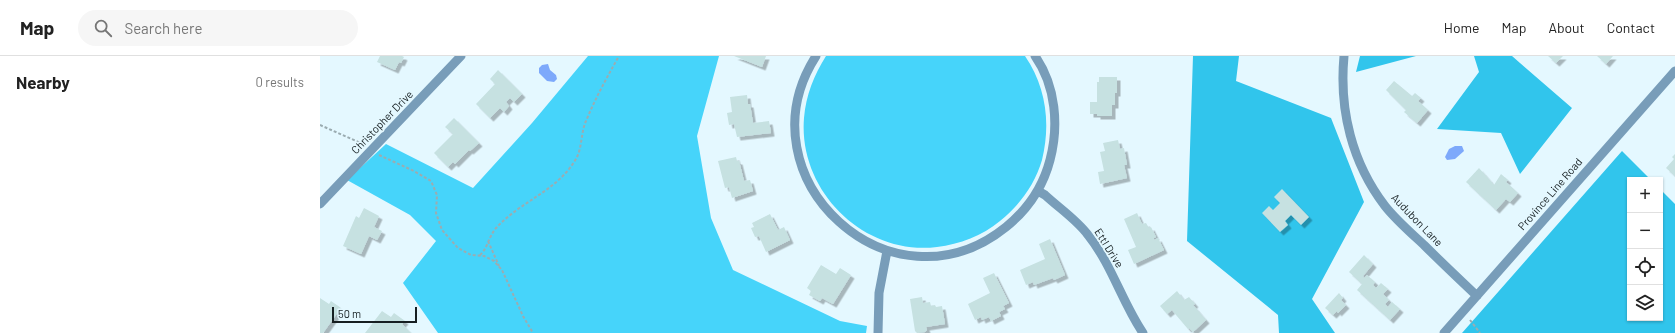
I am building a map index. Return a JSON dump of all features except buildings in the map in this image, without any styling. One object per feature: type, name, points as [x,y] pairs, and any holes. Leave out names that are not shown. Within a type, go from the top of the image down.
[{"type":"street","name":"Christopher Drive","points":[[320,204],[461,56]]},
{"type":"street","points":[[816,56],[804,80],[796,118],[796,139],[799,156],[812,190],[822,206],[836,221],[858,237],[887,251],[913,256],[949,254],[967,249],[989,239],[1015,220],[1038,191],[1048,168],[1053,151],[1055,130],[1051,92],[1046,77],[1035,56]]},
{"type":"street","name":"Audubon Lane","points":[[1344,56],[1342,80],[1346,117],[1353,145],[1371,185],[1385,206],[1400,222],[1477,296]]},
{"type":"street","name":"Province Line Road","points":[[1444,333],[1675,71]]},
{"type":"street","name":"Ettl Drive","points":[[1038,191],[1045,195],[1088,235],[1105,262],[1132,315],[1143,333]]},
{"type":"street","points":[[878,333],[878,293],[887,251]]},
{"type":"path","points":[[480,255],[485,251],[488,241],[497,227],[567,172],[575,162],[581,146],[585,123],[619,56]]},
{"type":"path","points":[[320,125],[343,134],[366,146]]},
{"type":"path","points":[[376,154],[432,181],[437,195],[436,213],[442,230],[458,248],[471,255],[484,256],[494,261],[502,270],[523,316],[533,333]]},
{"type":"path","points":[[488,241],[499,267]]},
{"type":"path","points":[[1463,312],[1480,333]]},
{"type":"shaded area","points":[[588,56],[719,56],[697,136],[711,218],[733,270],[840,321],[867,326],[866,333],[438,333],[403,283],[436,241],[410,215],[347,180],[386,144],[473,188],[532,123]]},
{"type":"shaded area","points":[[826,56],[1025,56],[1038,80],[1045,106],[1046,119],[1045,146],[1042,160],[1026,194],[1007,215],[986,231],[946,246],[910,247],[885,241],[861,229],[841,213],[824,193],[812,170],[805,145],[804,118],[807,101],[814,78]]},
{"type":"shaded area","points":[[1193,56],[1239,56],[1236,81],[1331,118],[1364,202],[1312,299],[1335,333],[1279,333],[1278,315],[1187,241]]},
{"type":"shaded area","points":[[1360,56],[1416,56],[1356,72]]},
{"type":"shaded area","points":[[1474,56],[1512,56],[1572,108],[1520,174],[1501,133],[1437,129],[1479,72]]},
{"type":"shaded area","points":[[548,64],[550,70],[556,75],[557,79],[554,82],[547,81],[539,73],[539,68],[542,65]]},
{"type":"shaded area","points":[[1455,146],[1462,146],[1464,151],[1455,159],[1447,160],[1445,157],[1449,149]]},
{"type":"shaded area","points":[[1622,151],[1648,177],[1627,177],[1627,321],[1663,321],[1663,192],[1675,204],[1675,333],[1462,333]]}]
